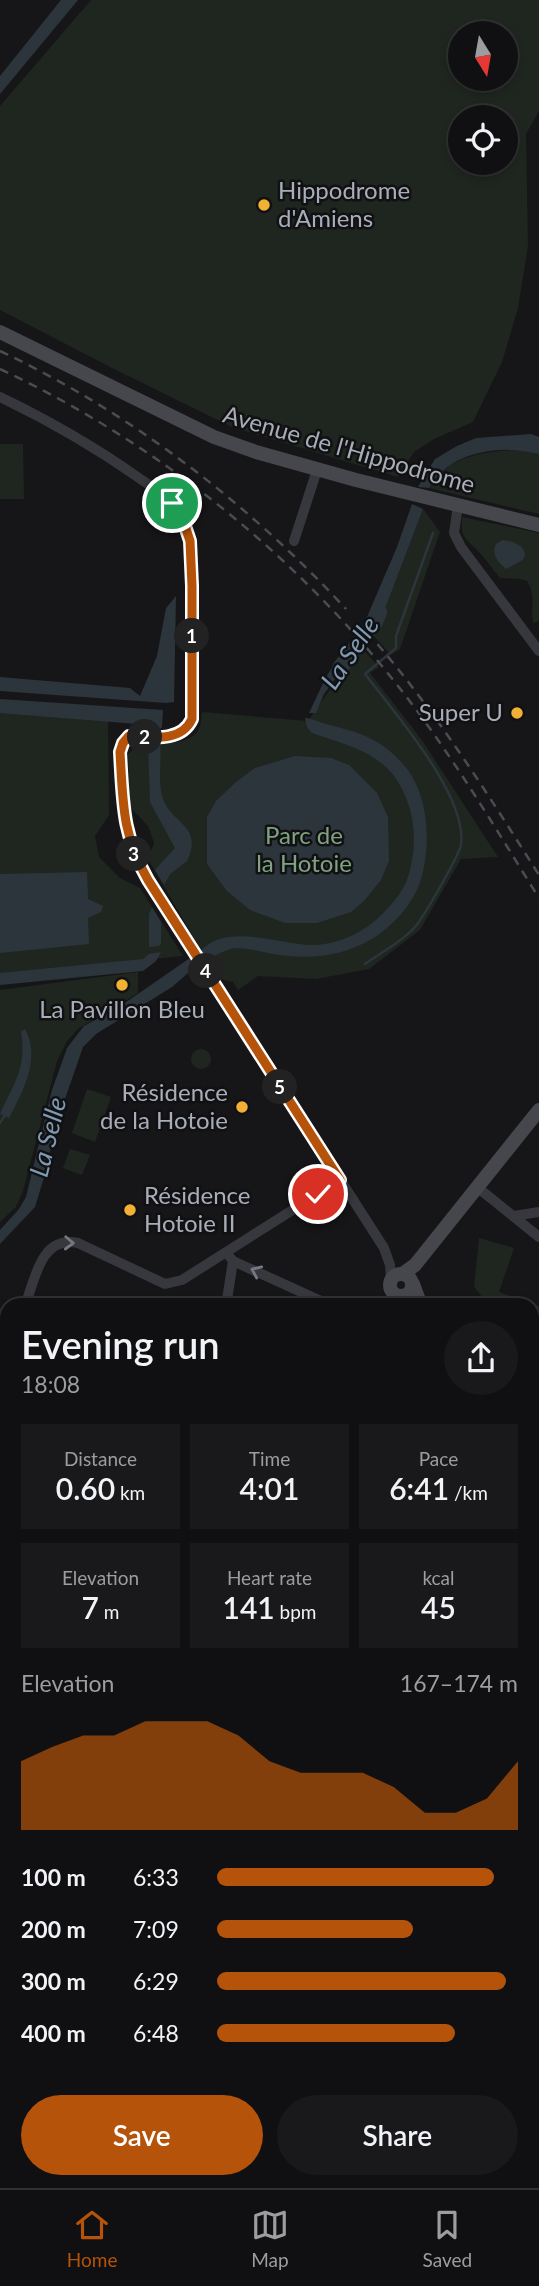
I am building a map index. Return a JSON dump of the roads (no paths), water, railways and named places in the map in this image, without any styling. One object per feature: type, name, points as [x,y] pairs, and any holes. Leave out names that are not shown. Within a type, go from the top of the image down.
[{"type":"main road","name":"Avenue de l'Hippodrome","points":[[0,332],[214,437],[317,470],[539,525]]},
{"type":"main road","points":[[414,1298],[402,1281],[539,1110]]},
{"type":"street","points":[[0,397],[62,429],[128,470],[165,497],[183,520],[190,541],[192,719],[186,730],[163,737],[129,736],[123,743],[120,752],[123,810],[129,844],[138,863],[384,1248],[402,1281]]},
{"type":"street","points":[[294,541],[317,470]]},
{"type":"street","points":[[457,505],[454,522],[457,540],[539,651]]},
{"type":"street","points":[[28,1298],[43,1258],[50,1248],[65,1241],[78,1242],[164,1284],[183,1280],[230,1256],[340,1180]]},
{"type":"street","points":[[477,1187],[539,1237]]},
{"type":"street","points":[[514,1216],[539,1212]]},
{"type":"street","points":[[227,1298],[230,1256]]},
{"type":"street","points":[[230,1256],[316,1298]]},
{"type":"water","points":[[61,0],[78,0],[0,94],[0,76]]},
{"type":"water","points":[[531,434],[539,437],[539,454],[509,450],[478,453],[449,466],[429,488],[418,487],[435,459],[457,446],[476,438]]},
{"type":"water","points":[[412,504],[423,509],[377,630],[372,634],[365,626],[367,617]]},
{"type":"water","points":[[503,540],[522,547],[525,554],[523,560],[506,569],[498,561],[494,551],[496,544]]},
{"type":"water","points":[[176,596],[174,702],[0,691],[0,677],[130,688],[140,696],[157,656],[166,608]]},
{"type":"water","points":[[345,647],[353,655],[324,694],[316,713],[309,713],[326,677]]},
{"type":"water","points":[[0,699],[163,710],[162,727],[158,731],[147,730],[145,726],[137,724],[0,713]]},
{"type":"water","points":[[305,718],[370,738],[395,755],[412,776],[419,790],[426,822],[426,855],[419,885],[395,921],[375,937],[351,949],[300,957],[236,948],[207,960],[201,951],[212,942],[225,938],[255,937],[314,945],[344,939],[378,918],[397,897],[406,882],[414,838],[409,807],[401,787],[384,765],[374,758],[350,746],[312,733]]},
{"type":"water","points":[[148,743],[160,743],[160,786],[163,799],[185,826],[192,840],[187,861],[170,874],[164,885],[155,870],[175,848],[150,802]]},
{"type":"water","points":[[295,756],[331,758],[349,765],[377,793],[388,817],[389,861],[381,880],[351,912],[317,923],[285,923],[250,910],[227,891],[207,864],[207,817],[216,801],[255,768]]},
{"type":"water","points":[[87,872],[88,899],[103,906],[101,912],[88,918],[89,944],[0,953],[0,874]]},
{"type":"water","points":[[152,907],[161,922],[161,943],[159,946],[149,947],[149,914]]},
{"type":"water","points":[[161,952],[156,961],[143,971],[0,985],[0,973],[143,959],[149,954]]},
{"type":"water","points":[[190,958],[195,967],[172,987],[96,1034],[83,1047],[56,1125],[35,1207],[0,1244],[0,1230],[26,1197],[52,1090],[67,1048],[84,1026],[119,1007]]},
{"type":"water","points":[[25,1029],[31,1063],[9,1118],[0,1114],[21,1066],[21,1032]]},
{"type":"waterway","points":[[365,964],[402,939],[418,924],[440,888],[461,845],[460,825],[441,779],[410,731],[365,674],[396,648],[396,636],[433,533]]},
{"type":"waterway","name":"La Selle","points":[[340,668],[375,622],[379,612]]},
{"type":"waterway","points":[[0,1123],[5,1115]]},
{"type":"railway","points":[[0,351],[96,403],[185,464],[269,533],[346,609]]},
{"type":"railway","points":[[0,369],[113,430],[166,466],[217,504],[313,590],[357,637],[417,711],[472,790],[539,898]]},
{"type":"railway","points":[[367,632],[436,720],[539,875]]},
{"type":"place","name":"Hippodrome d'Amiens","points":[[264,205]]},
{"type":"place","name":"Super U","points":[[517,713]]},
{"type":"place","name":"La Pavillon Bleu","points":[[122,985]]},
{"type":"place","name":"Résidence de la Hotoie","points":[[242,1107]]},
{"type":"place","name":"Résidence Hotoie II","points":[[130,1210]]},
{"type":"park label","name":"Parc de la Hotoie","points":[[304,850]]}]
